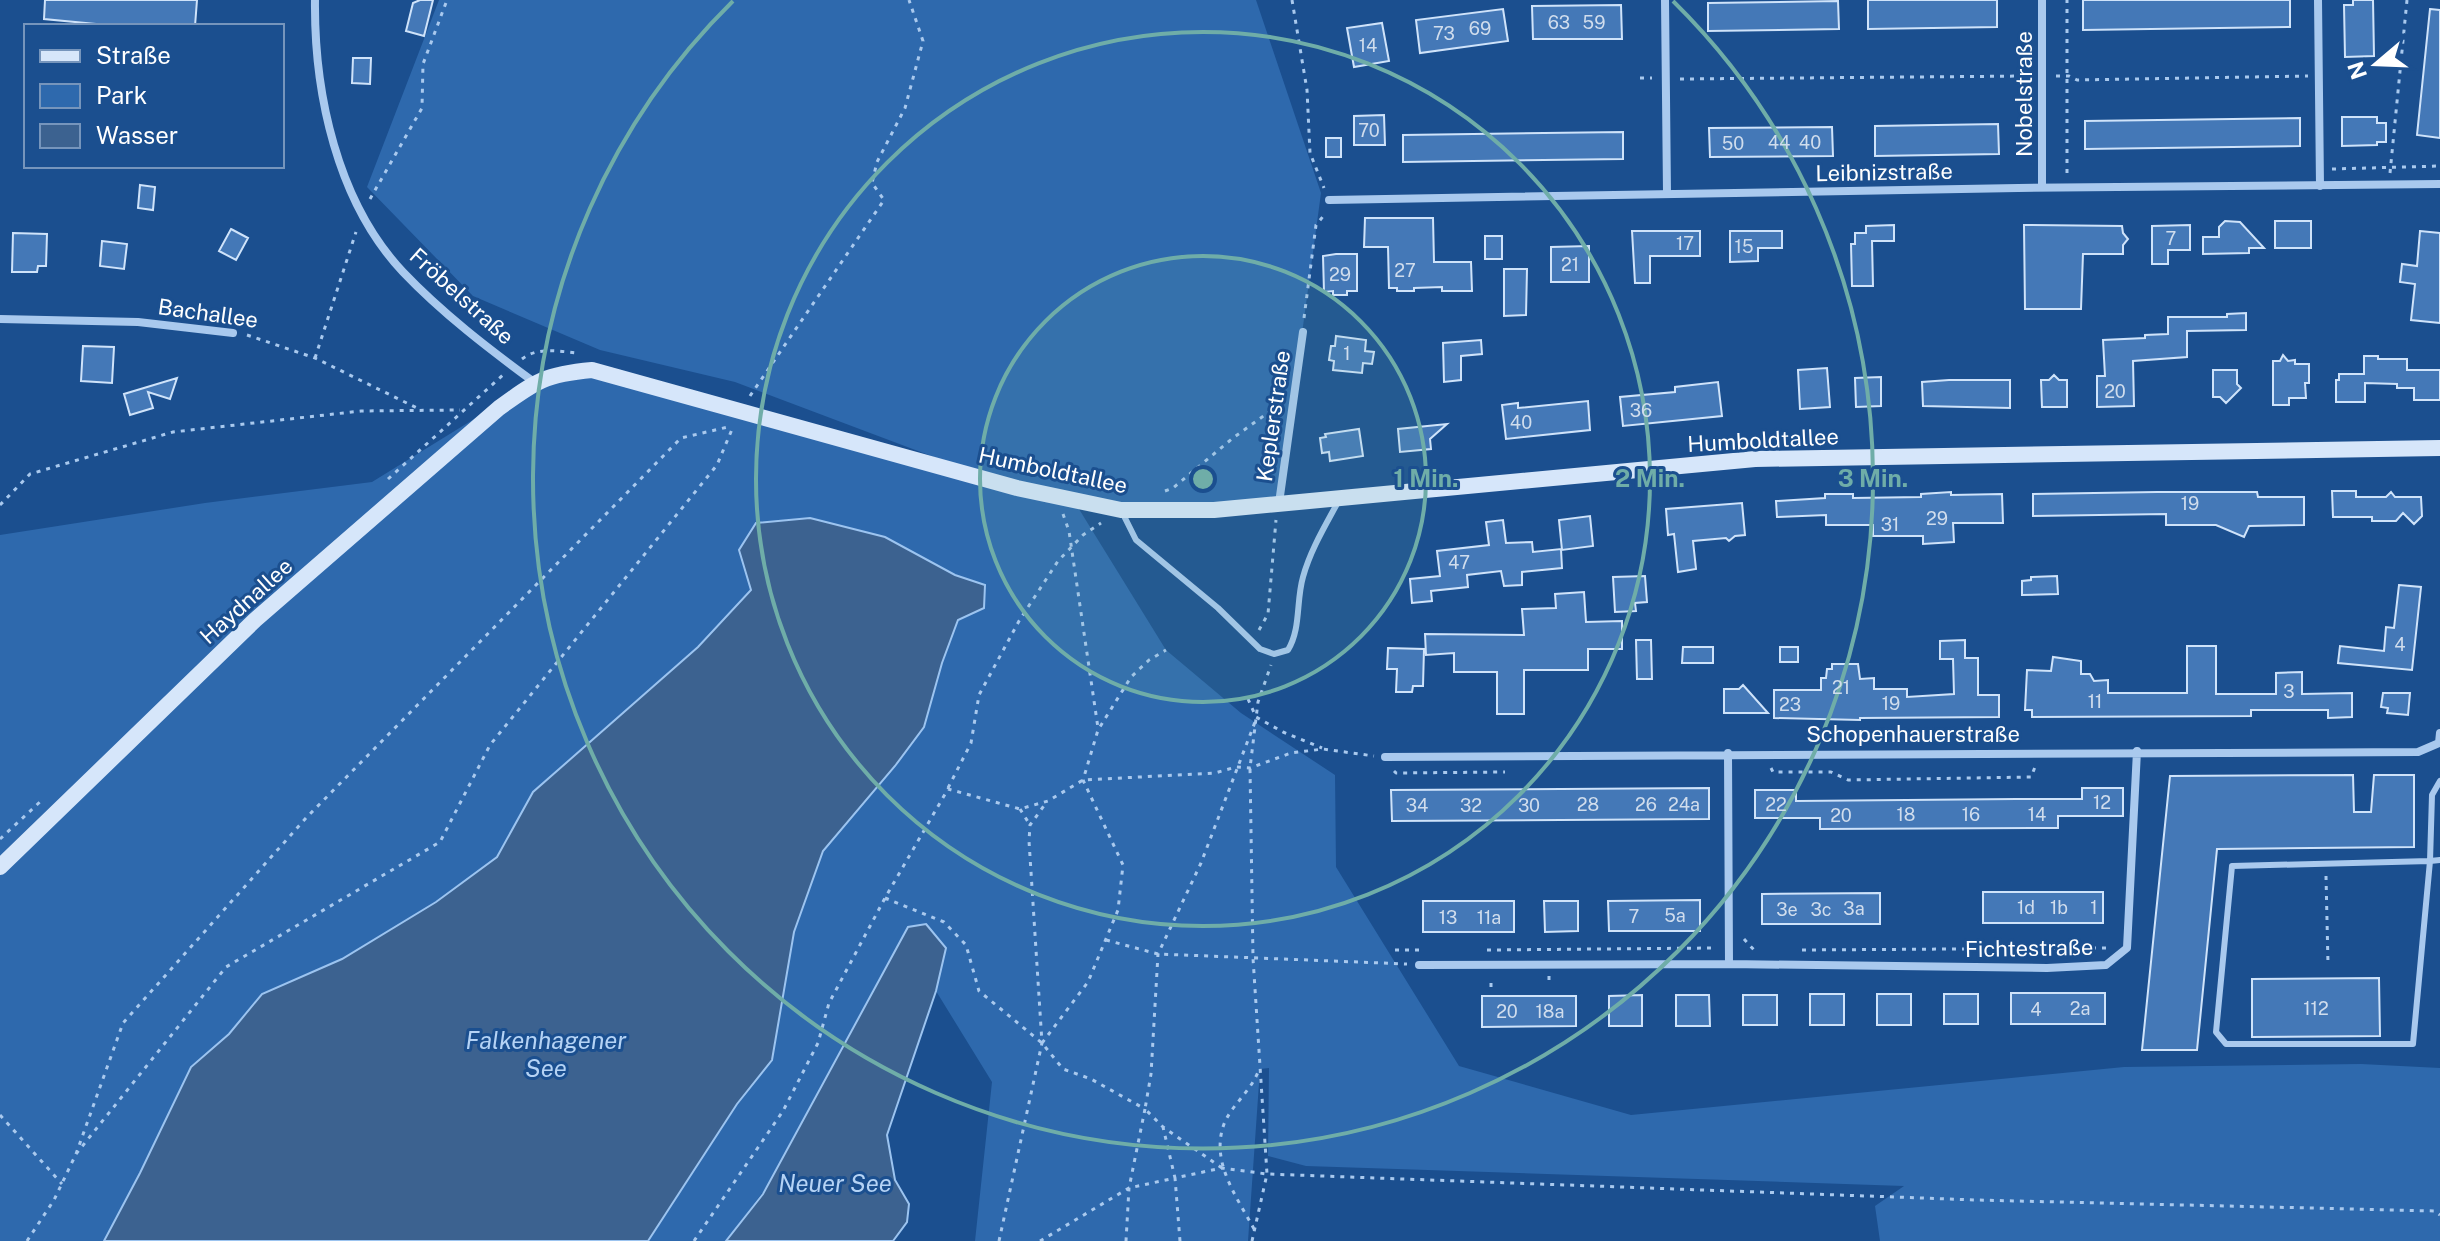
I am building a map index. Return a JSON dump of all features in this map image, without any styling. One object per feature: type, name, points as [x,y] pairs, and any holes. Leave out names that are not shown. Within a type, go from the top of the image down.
[{"type":"street","name":"Fröbelstraße","points":[[315,0],[315,43],[321,91],[340,160],[361,214],[402,271],[534,382]]},
{"type":"street","points":[[1665,0],[1667,193]]},
{"type":"street","name":"Nobelstraße","points":[[2042,0],[2042,187]]},
{"type":"street","points":[[2318,0],[2320,186]]},
{"type":"street","name":"Leibnizstraße","points":[[1329,200],[2042,187],[2440,184]]},
{"type":"street","name":"Bachallee","points":[[0,319],[138,322],[233,333]]},
{"type":"street","name":"Keplerstraße","points":[[1279,504],[1303,332]]},
{"type":"street","name":"Humboldtallee","points":[[534,382],[565,372],[592,370],[1017,488],[1121,510],[1214,510],[1755,459],[2440,448]]},
{"type":"street","name":"Haydnallee","points":[[0,867],[255,620],[491,415],[534,382]]},
{"type":"street","name":"Schopenhauerstraße","points":[[1385,757],[2418,752],[2439,738]]},
{"type":"street","points":[[2127,948],[2137,751]]},
{"type":"street","points":[[1728,753],[1729,964]]},
{"type":"street","name":"Fichtestraße","points":[[1419,965],[1729,964],[2047,968],[2106,965],[2127,948]]},
{"type":"lane","points":[[1121,510],[1136,540],[1218,608],[1260,649],[1274,654],[1288,650],[1295,638],[1296,610],[1303,574],[1340,499]]},
{"type":"lane","points":[[2440,781],[2432,795],[2430,861],[2413,1044],[2226,1044],[2216,1032],[2232,866],[2430,861],[2440,860]]},
{"type":"path","points":[[315,358],[361,214],[422,108],[423,64],[447,0]]},
{"type":"path","points":[[741,410],[884,200],[872,183],[877,162],[905,108],[923,41],[909,0]]},
{"type":"path","points":[[1292,0],[1307,90],[1310,153],[1329,200],[1325,214],[1316,225],[1303,332]]},
{"type":"path","points":[[2067,0],[2067,173]]},
{"type":"path","points":[[2388,185],[2407,0]]},
{"type":"path","points":[[1640,78],[2042,75],[2069,76],[2077,80],[2319,76]]},
{"type":"path","points":[[2320,169],[2440,166]]},
{"type":"path","name":"Bachallee","points":[[233,333],[254,336],[315,358],[423,410],[463,410],[491,415]]},
{"type":"path","points":[[1160,493],[1173,488],[1233,438],[1296,393]]},
{"type":"path","points":[[0,505],[30,474],[173,432],[361,411],[423,410]]},
{"type":"path","points":[[27,1241],[62,1184],[76,1154],[123,1023],[306,818],[681,438],[734,425],[717,465],[490,745],[440,842],[226,967],[76,1154]]},
{"type":"path","points":[[1253,642],[1268,614],[1279,504]]},
{"type":"path","points":[[694,1241],[783,1111],[818,1043],[829,1003],[971,743],[979,695],[1019,621],[1058,561],[1083,535],[1121,510]]},
{"type":"path","points":[[1063,514],[1071,548],[1098,730]]},
{"type":"path","points":[[1042,1043],[1088,982],[1118,910],[1123,865],[1083,780],[1098,730],[1131,677],[1149,660],[1166,650]]},
{"type":"path","points":[[1252,1241],[1267,1174],[1253,958],[1250,768],[1258,702],[1274,654]]},
{"type":"path","points":[[1248,699],[1256,717],[1323,749]]},
{"type":"path","points":[[1126,1241],[1129,1188],[1151,1074],[1158,954],[1201,863],[1256,717]]},
{"type":"path","points":[[948,789],[1020,809],[1048,801],[1083,780],[1215,773],[1236,767],[1250,768],[1291,753],[1323,749],[1385,757]]},
{"type":"path","points":[[1765,753],[1773,772],[1831,772],[1848,780],[2031,777],[2036,765]]},
{"type":"path","points":[[1030,825],[1048,801]]},
{"type":"path","points":[[999,1241],[1042,1043],[1030,825],[1020,809]]},
{"type":"path","points":[[2326,863],[2328,964]]},
{"type":"path","points":[[885,898],[944,922],[966,945],[979,991],[1042,1043],[1063,1069],[1091,1079],[1145,1109],[1163,1127],[1222,1168]]},
{"type":"path","points":[[1475,950],[1712,948],[1722,939],[1745,939],[1753,950]]},
{"type":"path","points":[[1106,940],[1158,954],[1419,965]]},
{"type":"path","points":[[1800,950],[2127,948]]},
{"type":"path","points":[[1395,950],[1427,950]]},
{"type":"path","points":[[1254,1229],[1222,1168],[1220,1154],[1224,1123],[1253,1086],[1260,1068]]},
{"type":"path","points":[[0,1115],[62,1184]]},
{"type":"path","points":[[1163,1127],[1175,1178],[1180,1241]]},
{"type":"path","points":[[1040,1241],[1129,1188],[1222,1168],[1267,1174],[1944,1199],[2438,1212]]},
{"type":"green space","points":[[439,0],[1256,0],[1321,193],[1279,504],[1214,510],[1074,501],[1166,650],[1241,713],[1335,775],[1336,867],[1459,1066],[1631,1115],[2124,1067],[2361,1064],[2440,1068],[2440,1241],[1880,1241],[1875,1206],[1904,1186],[1306,1166],[1268,1156],[1269,1068],[1260,1069],[1248,1241],[975,1241],[992,1082],[936,991],[946,948],[726,1241],[648,1241],[737,1104],[772,1060],[794,932],[823,851],[924,727],[958,620],[985,585],[955,575],[885,537],[739,550],[751,590],[698,647],[533,792],[497,857],[436,902],[342,959],[262,994],[229,1034],[191,1067],[104,1241],[0,1241],[0,535],[205,503],[372,482],[534,382],[592,370],[1003,483],[735,382],[600,350],[473,296],[367,187]]},
{"type":"water","name":"Falkenhagener See","points":[[810,518],[885,537],[955,575],[985,585],[984,608],[958,620],[924,727],[823,851],[794,932],[772,1060],[737,1104],[648,1241],[104,1241],[191,1067],[229,1034],[262,994],[342,959],[436,902],[497,857],[533,792],[698,647],[751,590],[739,550],[756,523]]},
{"type":"water","name":"Neuer See","points":[[926,924],[946,948],[936,991],[887,1135],[895,1180],[909,1204],[907,1222],[893,1241],[726,1241],[763,1194],[908,927]]},
{"type":"building","points":[[45,0],[197,0],[195,24],[96,24],[44,19]]},
{"type":"building","points":[[433,0],[424,36],[406,31],[413,3]]},
{"type":"building","points":[[1868,0],[1997,0],[1997,27],[1868,29]]},
{"type":"building","points":[[2083,0],[2290,0],[2290,27],[2083,30]]},
{"type":"building","points":[[2353,0],[2373,0],[2374,56],[2345,57],[2344,5],[2353,5]]},
{"type":"building","points":[[1838,1],[1839,29],[1708,31],[1708,3]]},
{"type":"building","points":[[1621,5],[1622,39],[1533,39],[1532,6]]},
{"type":"building","points":[[1503,9],[1508,41],[1420,53],[1416,20]]},
{"type":"building","points":[[2430,9],[2440,10],[2440,138],[2417,135]]},
{"type":"building","points":[[1382,23],[1389,61],[1354,67],[1347,28]]},
{"type":"building","points":[[353,58],[371,58],[370,84],[352,83]]},
{"type":"building","points":[[1384,115],[1385,145],[1354,145],[1354,116]]},
{"type":"building","points":[[2342,117],[2377,117],[2377,123],[2386,123],[2386,142],[2342,146]]},
{"type":"building","points":[[2300,118],[2300,146],[2085,149],[2085,121]]},
{"type":"building","points":[[1998,124],[1999,154],[1875,156],[1875,126]]},
{"type":"building","points":[[1832,127],[1833,156],[1710,157],[1709,128]]},
{"type":"building","points":[[1623,132],[1623,159],[1403,162],[1403,135]]},
{"type":"building","points":[[1326,138],[1341,138],[1341,157],[1326,157]]},
{"type":"building","points":[[140,185],[155,187],[153,210],[138,208]]},
{"type":"building","points":[[1365,218],[1433,218],[1434,262],[1471,262],[1472,291],[1442,291],[1442,287],[1414,288],[1414,291],[1389,288],[1388,247],[1364,247]]},
{"type":"building","points":[[2225,221],[2240,222],[2264,248],[2249,248],[2249,253],[2203,254],[2203,237],[2219,237],[2219,227]]},
{"type":"building","points":[[2275,221],[2311,221],[2311,248],[2275,248]]},
{"type":"building","points":[[1894,225],[1894,241],[1872,241],[1873,286],[1852,286],[1851,244],[1855,244],[1855,233],[1866,233],[1866,226]]},
{"type":"building","points":[[2024,225],[2122,226],[2128,239],[2123,245],[2123,254],[2083,254],[2081,309],[2025,309]]},
{"type":"building","points":[[2190,225],[2190,250],[2168,250],[2168,264],[2152,264],[2152,226]]},
{"type":"building","points":[[231,229],[248,238],[236,260],[219,251]]},
{"type":"building","points":[[1632,231],[1700,231],[1700,256],[1650,256],[1650,283],[1635,283]]},
{"type":"building","points":[[1730,231],[1782,231],[1782,248],[1758,248],[1758,261],[1730,262]]},
{"type":"building","points":[[2420,231],[2440,233],[2440,323],[2411,320],[2415,284],[2400,282],[2402,264],[2417,266]]},
{"type":"building","points":[[13,233],[47,234],[46,266],[38,266],[37,272],[12,272]]},
{"type":"building","points":[[1485,236],[1502,236],[1502,259],[1485,259]]},
{"type":"building","points":[[102,241],[127,244],[124,269],[100,266]]},
{"type":"building","points":[[1589,246],[1589,282],[1551,282],[1551,247]]},
{"type":"building","points":[[1357,254],[1357,291],[1347,291],[1347,295],[1324,292],[1323,256]]},
{"type":"building","points":[[1504,269],[1527,269],[1526,315],[1504,316]]},
{"type":"building","points":[[2246,313],[2246,330],[2187,331],[2187,357],[2133,361],[2134,406],[2097,407],[2097,376],[2105,376],[2103,340],[2168,334],[2168,317],[2227,317],[2227,314]]},
{"type":"building","points":[[1336,336],[1366,340],[1365,351],[1374,352],[1372,364],[1363,363],[1362,373],[1333,370],[1334,361],[1329,360]]},
{"type":"building","points":[[1481,340],[1482,354],[1461,356],[1461,380],[1444,382],[1443,343]]},
{"type":"building","points":[[83,346],[114,347],[112,383],[81,381]]},
{"type":"building","points":[[2283,355],[2288,361],[2295,360],[2295,364],[2309,364],[2306,398],[2289,398],[2289,405],[2273,405],[2273,361],[2280,361]]},
{"type":"building","points":[[2364,356],[2407,359],[2407,370],[2440,370],[2440,400],[2414,400],[2414,388],[2397,388],[2397,384],[2365,383],[2365,402],[2336,402],[2339,374],[2364,374]]},
{"type":"building","points":[[1827,368],[1830,407],[1800,409],[1798,370]]},
{"type":"building","points":[[2213,370],[2237,370],[2237,384],[2241,388],[2226,403],[2220,397],[2213,397]]},
{"type":"building","points":[[2054,375],[2059,380],[2067,380],[2067,407],[2042,407],[2041,380],[2049,380]]},
{"type":"building","points":[[1881,377],[1881,406],[1856,407],[1855,378]]},
{"type":"building","points":[[177,378],[170,399],[148,392],[153,408],[130,415],[124,394]]},
{"type":"building","points":[[2010,380],[2010,408],[1923,406],[1922,382]]},
{"type":"building","points":[[1718,382],[1722,416],[1623,426],[1620,397],[1675,392],[1675,387]]},
{"type":"building","points":[[1588,401],[1590,430],[1506,439],[1502,405],[1518,403],[1518,408]]},
{"type":"building","points":[[1447,424],[1430,439],[1431,449],[1400,452],[1398,429]]},
{"type":"building","points":[[1359,429],[1363,456],[1330,461],[1329,452],[1322,453],[1320,438],[1326,437],[1325,434]]},
{"type":"building","points":[[2332,491],[2356,491],[2356,497],[2386,497],[2391,492],[2395,497],[2421,497],[2422,516],[2414,524],[2403,513],[2396,521],[2372,521],[2372,517],[2333,517]]},
{"type":"building","points":[[1951,492],[1951,495],[2002,494],[2003,523],[1953,523],[1954,542],[1923,544],[1923,536],[1873,536],[1873,525],[1826,525],[1826,515],[1777,517],[1776,501],[1825,498],[1825,494],[1853,494],[1853,498],[1921,497],[1921,494]]},
{"type":"building","points":[[2257,492],[2258,497],[2304,497],[2304,525],[2249,526],[2244,537],[2216,525],[2166,525],[2166,514],[2033,516],[2033,494]]},
{"type":"building","points":[[1742,503],[1745,535],[1735,536],[1729,541],[1726,538],[1693,541],[1696,569],[1678,572],[1674,534],[1668,535],[1666,509]]},
{"type":"building","points":[[1590,516],[1593,546],[1562,550],[1559,520]]},
{"type":"building","points":[[1503,520],[1506,543],[1532,542],[1533,552],[1561,549],[1562,568],[1522,572],[1522,585],[1504,586],[1501,571],[1467,575],[1468,587],[1431,591],[1432,601],[1412,603],[1410,579],[1440,576],[1437,551],[1489,545],[1486,522]]},
{"type":"building","points":[[1645,576],[1647,602],[1635,603],[1636,611],[1615,612],[1613,577]]},
{"type":"building","points":[[2057,576],[2058,594],[2022,595],[2022,581],[2031,580],[2031,577]]},
{"type":"building","points":[[2399,585],[2421,587],[2412,670],[2338,663],[2340,646],[2384,651],[2386,627],[2394,628]]},
{"type":"building","points":[[1584,592],[1586,622],[1622,621],[1622,649],[1588,649],[1588,670],[1524,670],[1524,714],[1497,714],[1497,672],[1454,672],[1454,653],[1426,655],[1425,634],[1524,635],[1522,609],[1556,608],[1555,594]]},
{"type":"building","points":[[1636,640],[1651,640],[1652,679],[1637,679]]},
{"type":"building","points":[[1965,640],[1965,658],[1978,658],[1978,695],[1999,695],[1999,717],[1774,718],[1774,690],[1821,690],[1821,678],[1826,678],[1827,669],[1832,669],[1832,664],[1858,664],[1860,679],[1874,678],[1874,689],[1907,689],[1907,697],[1954,694],[1953,659],[1940,659],[1940,641]]},
{"type":"building","points":[[2187,646],[2216,646],[2216,694],[2276,694],[2276,673],[2302,672],[2302,694],[2352,693],[2352,717],[2328,718],[2328,710],[2251,710],[2251,716],[2032,717],[2032,710],[2025,710],[2027,670],[2051,671],[2053,657],[2081,661],[2081,674],[2090,674],[2094,681],[2108,680],[2108,693],[2187,693]]},
{"type":"building","points":[[1683,647],[1713,647],[1713,663],[1682,663]]},
{"type":"building","points":[[1780,647],[1798,647],[1798,662],[1780,662]]},
{"type":"building","points":[[1388,648],[1424,649],[1423,686],[1413,686],[1412,692],[1396,692],[1397,669],[1387,669]]},
{"type":"building","points":[[1743,685],[1768,713],[1724,713],[1724,689],[1739,689]]},
{"type":"building","points":[[2383,693],[2410,693],[2408,715],[2387,713],[2388,708],[2381,707]]},
{"type":"building","points":[[2353,775],[2354,812],[2371,812],[2374,775],[2414,775],[2414,847],[2217,849],[2197,1050],[2142,1050],[2170,776]]},
{"type":"building","points":[[1709,788],[1709,819],[1392,821],[1391,790]]},
{"type":"building","points":[[2082,788],[2123,788],[2123,816],[2058,816],[2058,828],[1820,829],[1820,818],[1755,818],[1755,790],[1796,790],[1796,801],[2082,799]]},
{"type":"building","points":[[1983,892],[2103,892],[2103,923],[1983,923]]},
{"type":"building","points":[[1880,893],[1880,924],[1762,924],[1762,894]]},
{"type":"building","points":[[1700,900],[1700,931],[1609,931],[1608,901]]},
{"type":"building","points":[[1423,901],[1514,901],[1514,932],[1423,932]]},
{"type":"building","points":[[1544,901],[1578,901],[1578,931],[1545,932]]},
{"type":"building","points":[[2379,978],[2380,1036],[2252,1037],[2252,979]]},
{"type":"building","points":[[2011,993],[2105,993],[2105,1024],[2011,1024]]},
{"type":"building","points":[[1810,994],[1844,994],[1844,1025],[1810,1025]]},
{"type":"building","points":[[1877,994],[1911,994],[1911,1025],[1877,1025]]},
{"type":"building","points":[[1944,994],[1978,994],[1978,1024],[1944,1024]]},
{"type":"building","points":[[1642,995],[1642,1026],[1609,1026],[1609,996]]},
{"type":"building","points":[[1676,995],[1709,995],[1710,1026],[1676,1026]]},
{"type":"building","points":[[1743,995],[1777,995],[1777,1025],[1743,1025]]},
{"type":"building","points":[[1482,996],[1576,996],[1576,1026],[1482,1027]]}]
